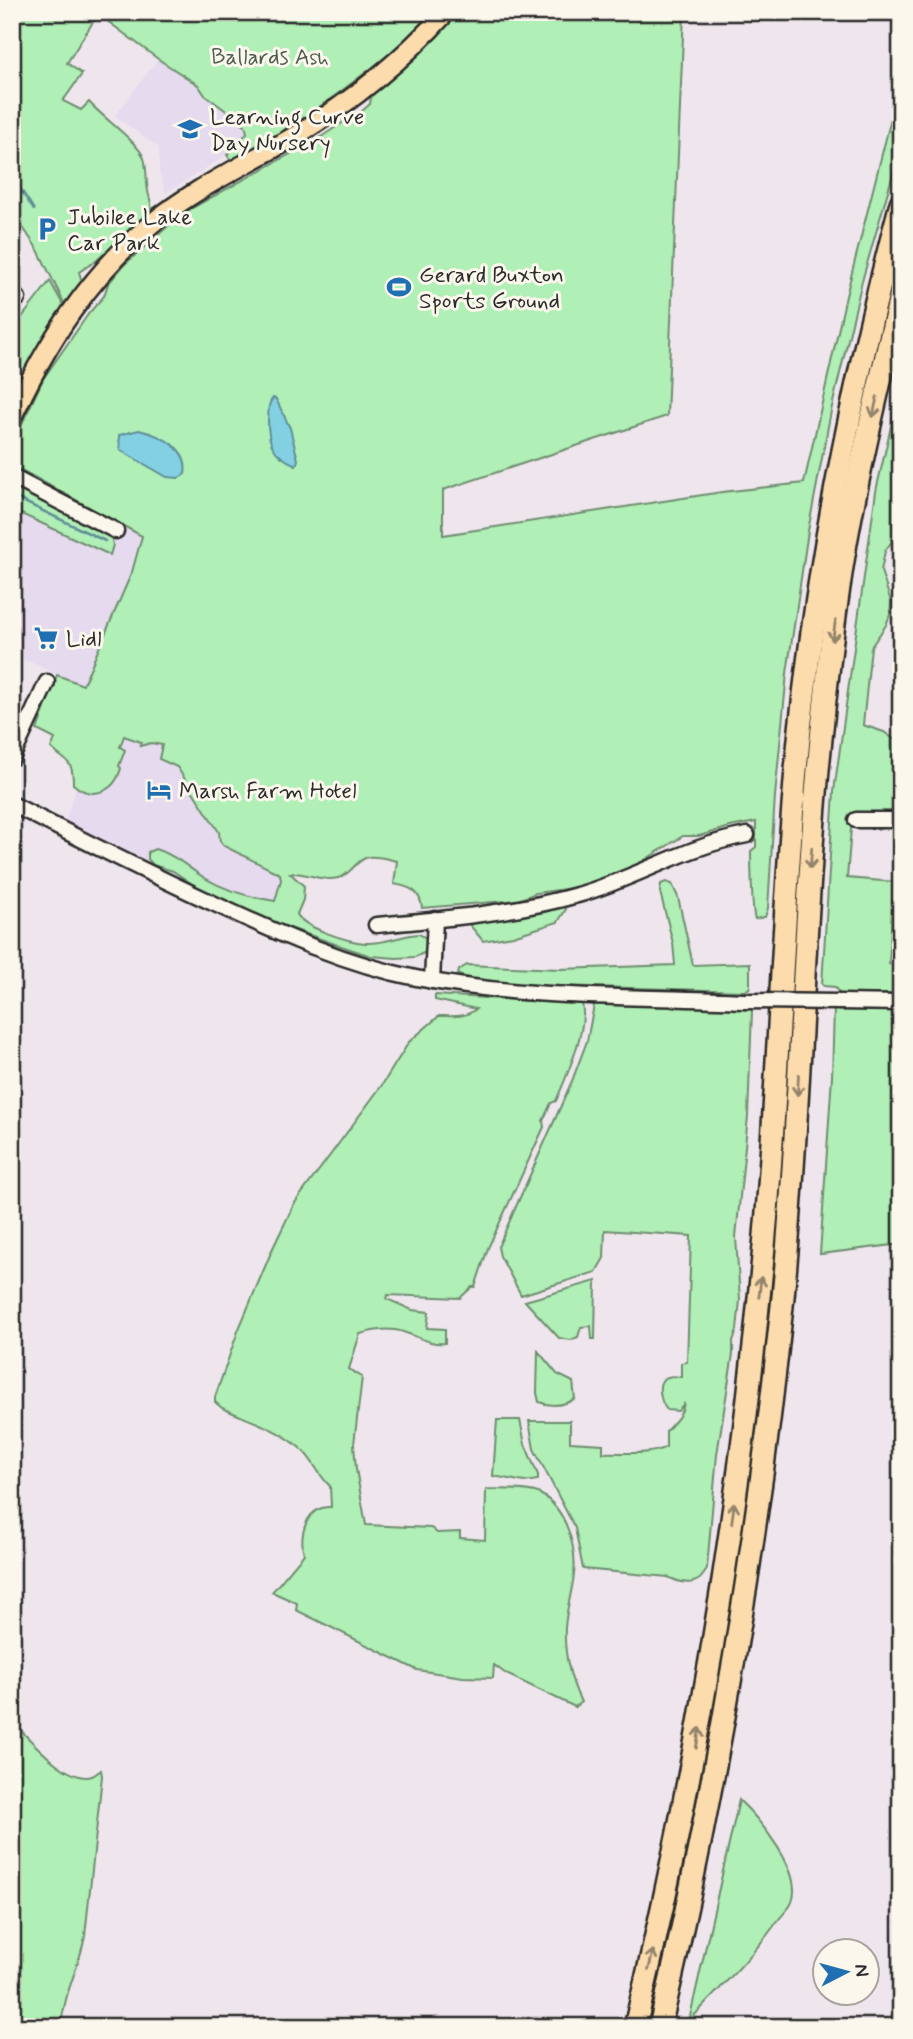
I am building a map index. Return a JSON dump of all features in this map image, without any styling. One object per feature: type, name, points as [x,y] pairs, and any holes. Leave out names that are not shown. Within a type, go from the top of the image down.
[{"type":"highway","points":[[635,2027],[688,1788],[712,1653],[746,1421],[767,1212],[797,757],[813,626],[827,531],[860,363],[901,203]]},
{"type":"highway","points":[[660,2027],[718,1757],[756,1520],[769,1424],[789,1222],[811,852],[832,646],[846,544],[901,293]]},
{"type":"main road","points":[[12,417],[45,351],[68,315],[130,244],[158,219],[200,190],[295,136],[350,99],[401,58],[446,12]]},
{"type":"street","points":[[12,477],[116,531]]},
{"type":"street","points":[[12,758],[47,681]]},
{"type":"street","points":[[12,804],[181,888],[302,944],[361,964],[432,981],[572,994],[901,1003]]},
{"type":"street","points":[[856,820],[901,820]]},
{"type":"street","points":[[376,925],[521,908],[581,894],[704,844],[747,835]]},
{"type":"street","points":[[432,981],[435,919]]},
{"type":"shaded area","name":"Learning Curve Day Nursery","points":[[158,59],[198,85],[205,95],[245,126],[248,132],[227,155],[166,193],[159,173],[159,148],[115,116]]},
{"type":"shaded area","points":[[12,465],[142,536],[132,572],[82,686],[12,654]]},
{"type":"shaded area","points":[[124,731],[165,745],[225,846],[280,874],[279,890],[274,904],[256,916],[65,821],[87,755]]},
{"type":"green space","name":"Ballards Ash","points":[[12,12],[434,12],[411,36],[334,97],[268,143],[231,160],[227,155],[247,133],[245,125],[205,95],[198,85],[98,14],[67,63],[82,74],[63,101],[81,110],[89,102],[140,152],[145,162],[151,212],[97,260],[79,272],[83,285],[67,309],[38,250],[12,211]]},
{"type":"green space","points":[[458,12],[684,12],[667,416],[443,490],[443,535],[722,492],[804,483],[846,296],[901,79],[901,146],[862,281],[831,411],[808,531],[787,673],[768,908],[765,917],[755,919],[753,907],[751,851],[756,847],[756,822],[699,836],[683,836],[624,873],[580,887],[536,893],[518,900],[422,908],[419,897],[413,890],[394,884],[397,861],[379,857],[364,858],[338,878],[326,879],[290,873],[304,886],[303,900],[297,914],[317,929],[365,943],[419,934],[426,938],[426,952],[415,957],[371,956],[256,916],[198,888],[173,871],[153,865],[148,859],[148,852],[155,849],[172,856],[206,879],[225,888],[275,901],[281,880],[280,874],[224,846],[219,832],[177,767],[159,759],[162,745],[151,743],[140,746],[141,742],[124,736],[120,747],[125,750],[118,776],[108,788],[95,793],[73,784],[70,765],[51,748],[55,739],[37,730],[57,675],[83,685],[132,572],[142,536],[12,465],[12,445],[43,379],[124,265],[183,213],[345,121],[350,122],[370,104],[371,96],[437,36]]},
{"type":"green space","points":[[50,281],[66,310],[17,384],[12,382],[12,335]]},
{"type":"green space","points":[[901,383],[901,471],[897,489],[900,526],[899,532],[885,551],[881,571],[891,602],[890,615],[871,647],[863,725],[884,732],[895,740],[894,775],[901,791],[901,804],[893,804],[896,809],[894,813],[852,816],[847,878],[894,882],[889,964],[901,965],[901,994],[839,994],[835,987],[822,984],[834,791],[876,491]]},
{"type":"green space","points":[[12,485],[111,536],[113,545],[110,555],[15,511],[12,516]]},
{"type":"green space","points":[[661,884],[672,884],[678,897],[693,965],[750,963],[750,987],[746,991],[516,985],[458,975],[459,970],[467,965],[560,969],[675,965],[673,943],[660,892]]},
{"type":"green space","points":[[562,904],[566,909],[558,922],[513,936],[483,941],[468,923]]},
{"type":"green space","points":[[435,995],[582,1004],[582,1026],[565,1080],[543,1121],[544,1127],[488,1248],[475,1287],[460,1298],[388,1295],[387,1299],[412,1310],[429,1312],[427,1328],[445,1329],[445,1343],[430,1342],[394,1330],[360,1334],[349,1369],[362,1377],[354,1444],[366,1525],[431,1528],[437,1533],[460,1532],[460,1538],[485,1540],[486,1489],[529,1491],[549,1500],[563,1518],[574,1552],[574,1575],[565,1637],[568,1666],[581,1702],[575,1707],[506,1674],[494,1665],[493,1678],[463,1677],[417,1670],[296,1610],[297,1603],[272,1592],[304,1554],[304,1531],[310,1516],[322,1508],[331,1507],[330,1486],[305,1452],[292,1441],[222,1408],[215,1402],[238,1331],[294,1204],[382,1085],[409,1042],[439,1016],[463,1015],[476,1009],[435,1000]]},
{"type":"green space","points":[[594,1005],[748,1006],[752,1011],[748,1116],[736,1237],[740,1300],[737,1330],[733,1341],[717,1454],[707,1568],[700,1579],[691,1583],[668,1577],[583,1569],[575,1528],[534,1449],[529,1421],[570,1421],[570,1442],[603,1444],[603,1453],[644,1453],[666,1447],[666,1431],[680,1415],[684,1403],[678,1411],[667,1410],[660,1387],[664,1379],[671,1376],[681,1377],[681,1363],[687,1362],[691,1236],[605,1230],[604,1258],[596,1272],[521,1295],[498,1247],[572,1081],[587,1041]]},
{"type":"green space","points":[[901,1007],[901,1244],[820,1254],[834,1008]]},
{"type":"green space","points":[[596,1281],[595,1339],[592,1339],[591,1326],[581,1327],[578,1337],[571,1340],[559,1338],[525,1301]]},
{"type":"green space","points":[[538,1351],[557,1374],[573,1382],[575,1399],[557,1405],[539,1402]]},
{"type":"green space","points":[[497,1420],[520,1420],[525,1444],[538,1480],[524,1482],[493,1476]]},
{"type":"green space","points":[[12,1721],[49,1758],[71,1773],[82,1777],[92,1776],[101,1770],[102,1776],[85,1936],[65,2003],[61,2027],[12,2027]]},
{"type":"green space","points":[[739,1800],[768,1833],[786,1862],[792,1876],[792,1902],[747,1959],[689,2021]]},
{"type":"water","points":[[273,398],[276,399],[290,428],[298,460],[296,465],[282,457],[271,442],[268,411]]},
{"type":"water","points":[[139,430],[172,444],[183,457],[185,474],[179,478],[167,477],[120,450],[119,435]]},
{"type":"waterway","points":[[12,176],[34,210]]},
{"type":"waterway","points":[[12,496],[105,541]]},
{"type":"place","name":"Learning Curve Day Nursery","points":[[190,129]]},
{"type":"place","name":"Jubilee Lake Car Park","points":[[47,229]]},
{"type":"place","name":"Gerard Buxton Sports Ground","points":[[399,287]]},
{"type":"place","name":"Lidl","points":[[46,638]]},
{"type":"place","name":"Marsh Farm Hotel","points":[[159,790]]}]
